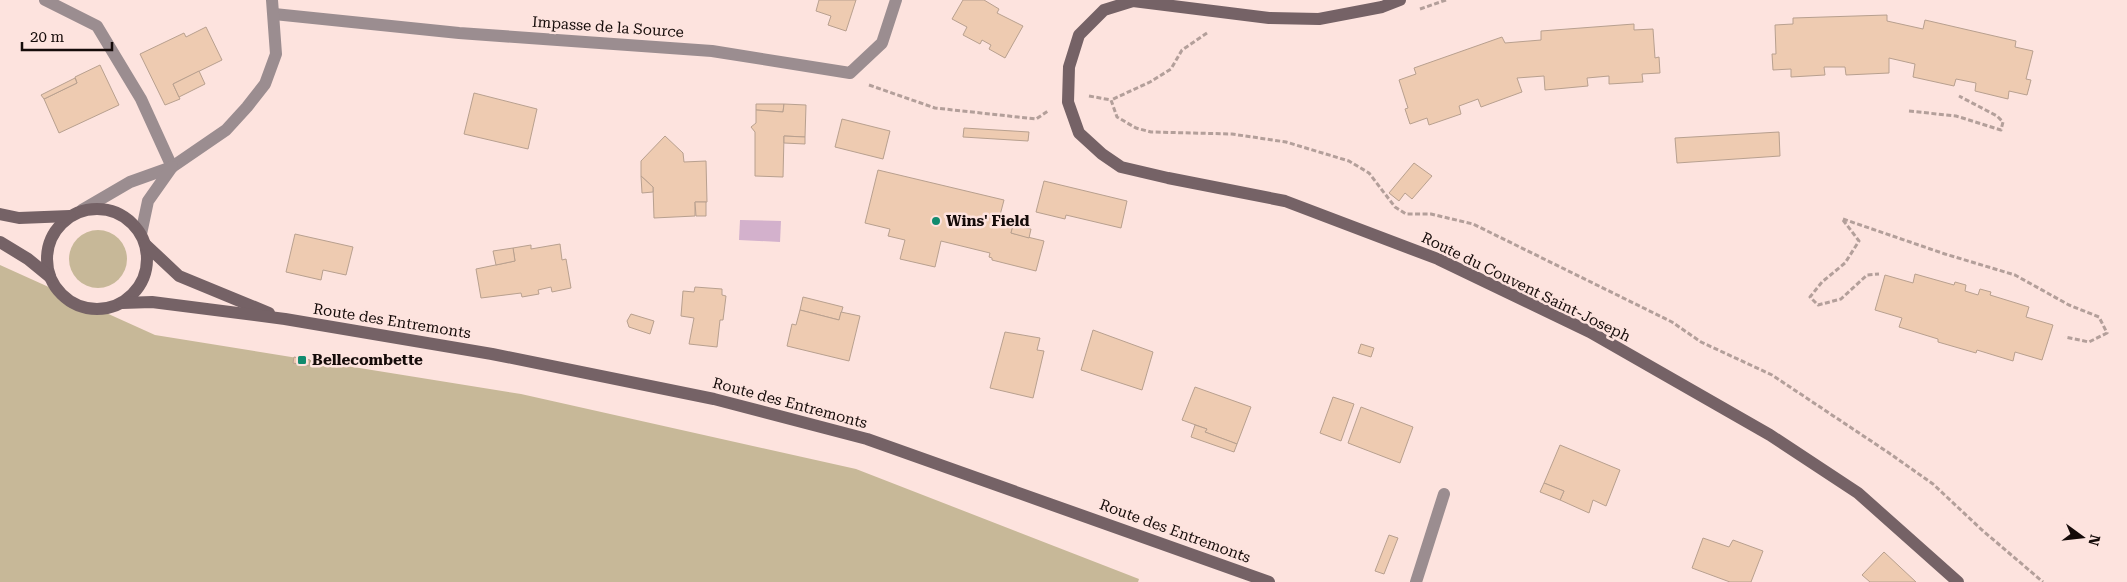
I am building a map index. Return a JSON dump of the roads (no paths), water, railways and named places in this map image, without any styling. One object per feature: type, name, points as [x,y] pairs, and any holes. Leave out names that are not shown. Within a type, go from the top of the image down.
[{"type":"main road","name":"Route du Couvent Saint-Joseph","points":[[1400,0],[1382,7],[1319,19],[1269,18],[1133,1],[1104,10],[1080,35],[1069,67],[1068,102],[1079,133],[1102,154],[1121,167],[1285,202],[1438,259],[1590,332],[1770,435],[1858,493],[1958,582]]},
{"type":"main road","name":"Route des Entremonts","points":[[50,277],[47,264],[47,250],[59,225],[70,216],[82,210],[102,208],[120,214],[136,226],[144,239],[178,276],[285,320]]},
{"type":"main road","name":"Route des Entremonts","points":[[0,214],[19,218],[70,216]]},
{"type":"main road","points":[[122,303],[133,295],[144,278],[148,258],[144,239]]},
{"type":"main road","name":"Route des Entremonts","points":[[0,242],[28,259],[50,277],[64,297],[80,306],[98,309],[111,308],[122,303],[152,302],[285,320],[492,354],[714,399],[867,439],[1269,582]]},
{"type":"street","points":[[45,0],[97,26],[141,99],[172,167]]},
{"type":"street","points":[[82,210],[130,182],[172,167],[226,130],[265,84],[276,54],[272,0]]},
{"type":"street","name":"Impasse de la Source","points":[[274,14],[459,33],[712,52],[850,73],[882,43],[896,0]]},
{"type":"street","points":[[144,239],[148,201],[172,167]]},
{"type":"street","points":[[1416,582],[1444,494]]},
{"type":"place","name":"Wins' Field","points":[[936,221]]},
{"type":"place","name":"Bellecombette","points":[[302,360]]}]
